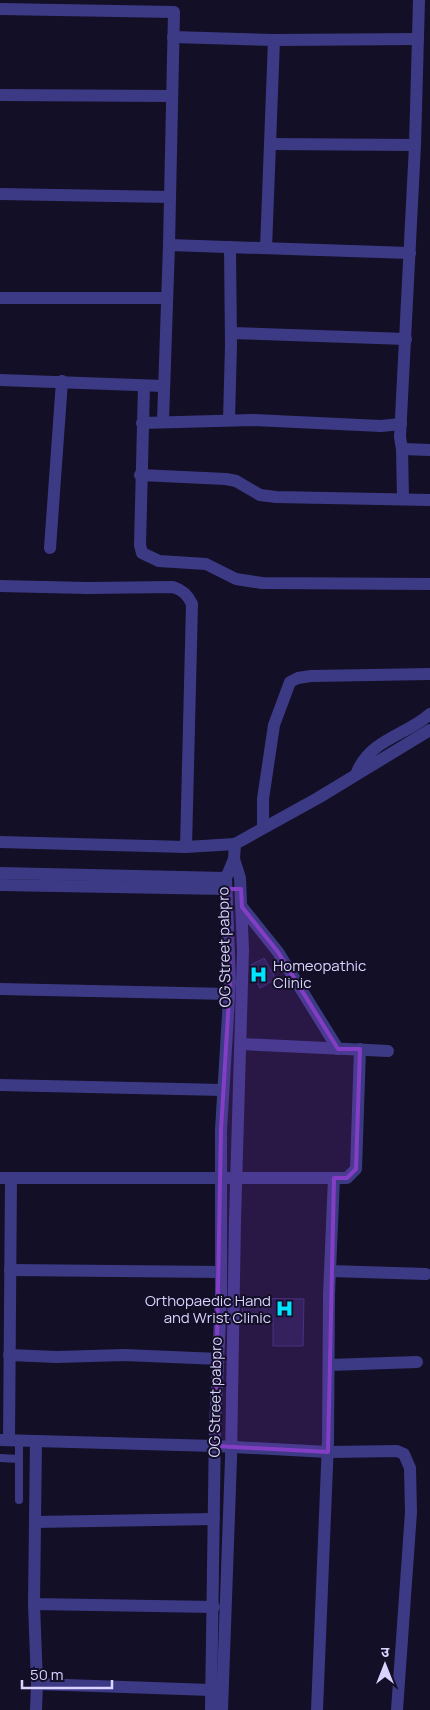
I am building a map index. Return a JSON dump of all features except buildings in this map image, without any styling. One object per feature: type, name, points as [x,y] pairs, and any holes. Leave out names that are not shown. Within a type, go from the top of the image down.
[{"type":"street","points":[[403,498],[401,424],[415,145],[418,39],[424,14],[419,0]]},
{"type":"street","points":[[0,9],[174,6],[163,421]]},
{"type":"street","points":[[173,37],[274,40],[418,39]]},
{"type":"street","points":[[266,248],[274,40]]},
{"type":"street","points":[[0,95],[172,96]]},
{"type":"street","points":[[270,144],[415,145]]},
{"type":"street","points":[[0,194],[170,196]]},
{"type":"street","points":[[169,245],[410,253]]},
{"type":"street","points":[[229,420],[230,247]]},
{"type":"street","points":[[0,298],[167,298]]},
{"type":"street","points":[[231,333],[406,339]]},
{"type":"street","points":[[0,380],[164,386]]},
{"type":"street","points":[[50,548],[62,381]]},
{"type":"street","points":[[144,386],[140,475],[140,545],[142,553],[150,559],[206,564],[236,579],[262,583],[430,584]]},
{"type":"street","points":[[142,423],[229,420],[372,425],[401,424]]},
{"type":"street","points":[[402,449],[430,450]]},
{"type":"street","points":[[140,475],[226,479],[236,481],[260,495],[276,497],[430,500]]},
{"type":"street","points":[[0,586],[173,587],[181,590],[189,597],[192,604],[186,847]]},
{"type":"street","points":[[263,828],[263,799],[274,724],[290,682],[298,678],[310,676],[430,674]]},
{"type":"street","points":[[357,772],[363,759],[371,751],[430,714]]},
{"type":"street","points":[[0,842],[186,847],[235,844],[318,798],[357,772],[430,730]]},
{"type":"street","points":[[234,859],[235,844]]},
{"type":"street","name":"OG Street pabpro","points":[[211,1710],[215,1446],[221,1272],[223,1090],[229,994],[226,883],[234,859]]},
{"type":"street","name":"OG Street pabpro","points":[[222,1710],[232,1447],[241,1044],[242,907],[240,883],[234,859]]},
{"type":"street","points":[[0,873],[226,883]]},
{"type":"street","points":[[0,885],[240,883]]},
{"type":"street","points":[[242,907],[278,952],[338,1048]]},
{"type":"street","points":[[0,989],[229,994]]},
{"type":"street","points":[[241,1044],[388,1051]]},
{"type":"street","points":[[360,1050],[356,1169],[347,1178],[237,1176],[5,1178],[10,1270],[9,1440],[215,1446],[328,1452],[397,1451],[404,1454],[410,1468],[410,1522],[397,1710]]},
{"type":"street","points":[[0,1085],[223,1090]]},
{"type":"street","points":[[317,1710],[328,1452],[330,1271],[334,1178]]},
{"type":"street","points":[[10,1270],[221,1272]]},
{"type":"street","points":[[330,1271],[426,1274]]},
{"type":"street","points":[[9,1355],[58,1357],[124,1355],[219,1359]]},
{"type":"street","points":[[329,1365],[417,1362]]},
{"type":"street","points":[[36,1441],[34,1604],[38,1684],[36,1710]]},
{"type":"street","points":[[35,1522],[214,1520]]},
{"type":"street","points":[[34,1604],[214,1607]]},
{"type":"street","points":[[38,1684],[211,1690]]},
{"type":"lane","points":[[9,1440],[19,1459],[19,1500]]},
{"type":"lane","points":[[0,1458],[19,1459]]},
{"type":"highlighted area","points":[[227,889],[241,889],[242,907],[278,952],[338,1049],[360,1049],[356,1169],[347,1178],[334,1178],[328,1452],[215,1446],[221,1130],[230,982]]},
{"type":"place","name":"Homeopathic Clinic","points":[[259,974]]},
{"type":"place","name":"Orthopaedic Hand and Wrist Clinic","points":[[285,1309]]}]
